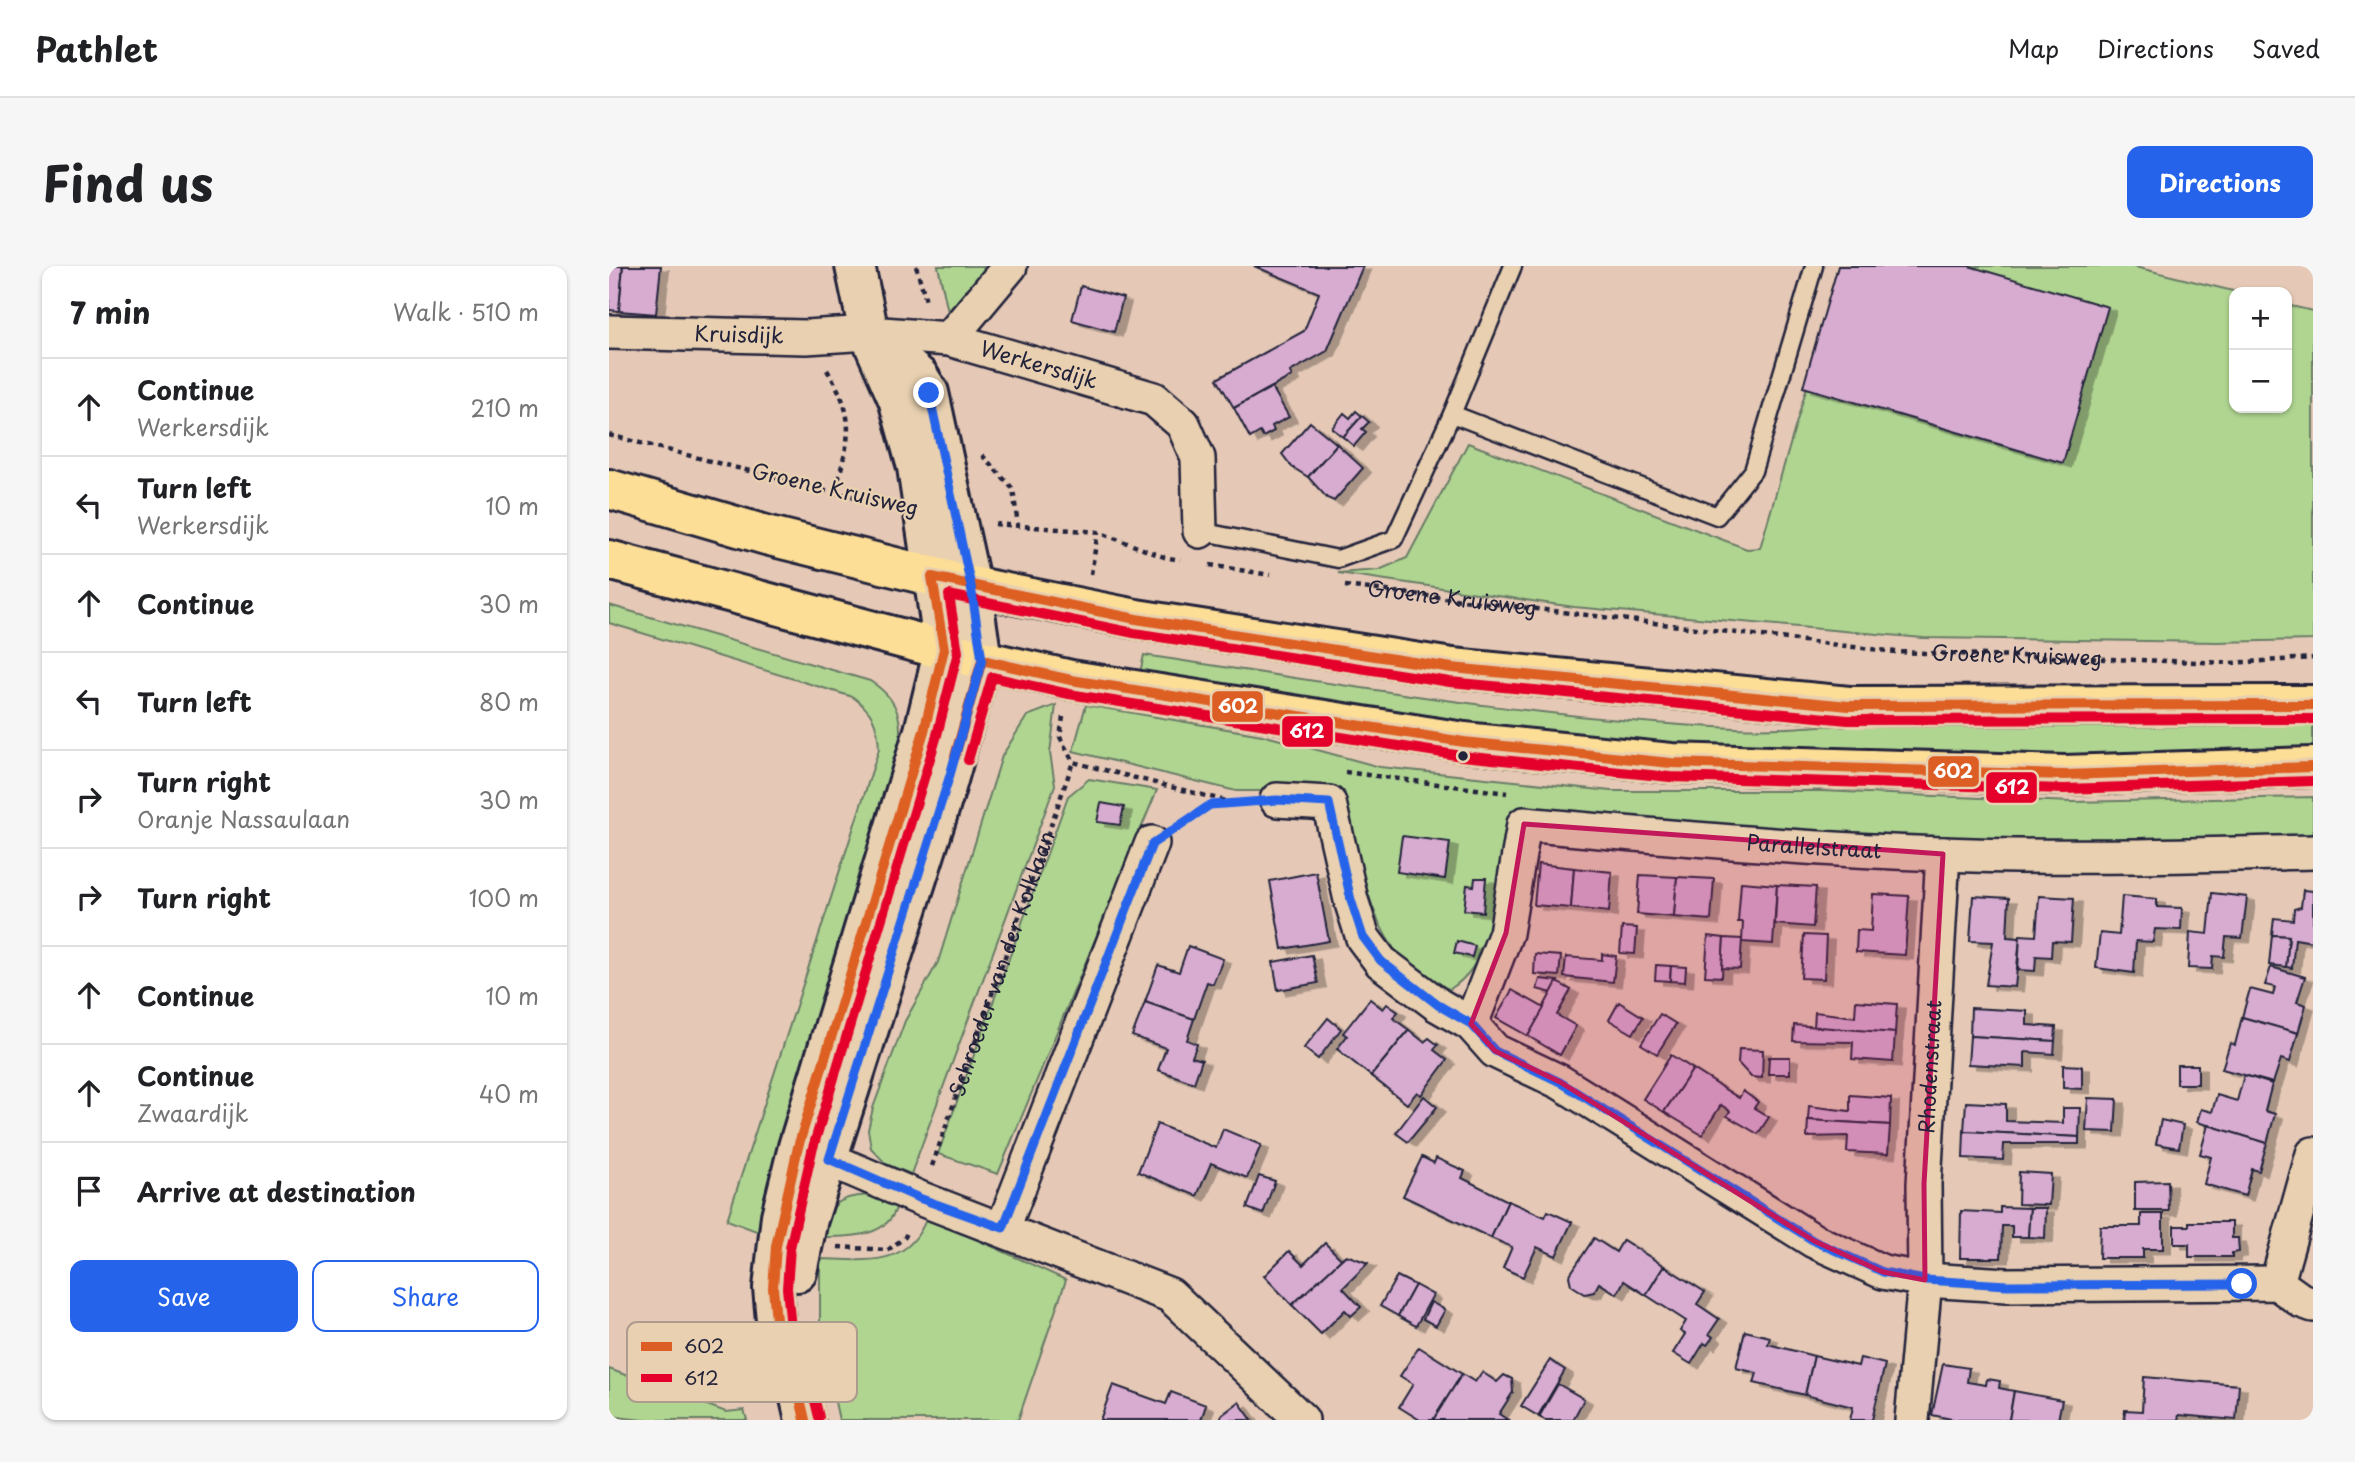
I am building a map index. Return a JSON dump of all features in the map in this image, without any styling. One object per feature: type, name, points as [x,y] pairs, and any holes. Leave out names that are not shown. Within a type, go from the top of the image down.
[{"type":"main road","points":[[609,489],[766,535],[971,586],[1136,619],[1439,666],[1835,704],[2313,705]]},
{"type":"main road","points":[[609,560],[982,660],[1071,680],[1464,742],[1671,762],[2064,775],[2313,767]]},
{"type":"street","points":[[776,1322],[773,1288],[781,1216],[814,1153],[950,775],[982,660],[971,586],[917,467],[898,399],[869,334],[855,266]]},
{"type":"street","points":[[944,338],[1010,266]]},
{"type":"street","name":"Kruisdijk","points":[[609,332],[806,337],[869,334],[944,338]]},
{"type":"street","name":"Werkersdijk","points":[[944,338],[1154,399],[1183,424],[1198,458],[1200,531]]},
{"type":"street","points":[[814,1153],[944,649],[932,577],[939,514]]},
{"type":"street","points":[[1277,800],[1329,803],[1351,900],[1363,937],[1381,961],[1438,1005],[1471,1024],[1495,1051],[1560,1082],[1814,1241],[1883,1272],[1925,1280],[2007,1285],[2277,1283],[2302,1301],[2313,1305]]},
{"type":"street","points":[[1471,1024],[1506,933],[1524,824]]},
{"type":"street","name":"Parallelstraat","points":[[1524,824],[1732,843],[1943,854],[2164,855],[2313,852]]},
{"type":"street","points":[[1003,1228],[1152,844]]},
{"type":"street","name":"Rhodenstraat","points":[[1912,1420],[1925,1280],[1924,1184],[1943,854]]},
{"type":"street","points":[[814,1153],[919,1198],[1003,1228],[1170,1295],[1302,1420]]},
{"type":"street","points":[[2277,1283],[2313,1154]]},
{"type":"lane","name":"Werkersdijk","points":[[1200,531],[1338,559],[1394,539],[1452,414],[1513,266]]},
{"type":"lane","points":[[1452,414],[1717,516],[1752,471],[1814,266]]},
{"type":"path","points":[[806,337],[843,395],[851,426],[835,494]]},
{"type":"path","name":"Groene Kruisweg","points":[[609,435],[835,494],[979,523],[1098,532],[1164,557],[1187,561]]},
{"type":"path","points":[[1199,563],[1273,575]]},
{"type":"path","name":"Groene Kruisweg","points":[[1338,585],[1896,652],[2230,663],[2313,659]]},
{"type":"path","name":"Schroeder van der Kolklaan","points":[[932,1167],[1073,762],[1234,803]]},
{"type":"path","points":[[1332,770],[1524,795],[1524,824]]},
{"type":"path","points":[[1152,844],[1210,805],[1277,800]]},
{"type":"path","points":[[609,1419],[621,1420]]},
{"type":"highlighted area","points":[[1524,824],[1943,854],[1924,1184],[1925,1280],[1883,1272],[1814,1241],[1560,1082],[1495,1051],[1471,1024],[1506,933]]},
{"type":"green space","points":[[938,266],[983,266],[984,271],[948,312]]},
{"type":"green space","points":[[1842,266],[2131,266],[2229,290],[2229,413],[2292,413],[2292,306],[2313,311],[2313,640],[2217,642],[1923,638],[1574,607],[1338,573],[1379,570],[1407,558],[1468,443],[1747,549],[1760,548]]},
{"type":"green space","points":[[609,605],[870,681],[883,691],[897,713],[900,737],[895,781],[767,1235],[727,1220],[879,749],[876,726],[870,713],[853,697],[609,623]]},
{"type":"green space","points":[[1144,655],[1513,709],[1735,728],[1784,728],[1930,719],[2313,719],[2313,755],[2229,758],[1813,753],[1607,738],[1460,721],[1140,673]]},
{"type":"green space","points":[[1056,705],[1050,753],[1055,785],[911,1174],[886,1164],[871,1148],[868,1130],[873,1108],[905,1021],[938,962],[1002,756],[1027,716]]},
{"type":"green space","points":[[1086,705],[1262,735],[1380,767],[1611,791],[1822,791],[2072,802],[2313,797],[2313,840],[2138,846],[1858,836],[1512,811],[1496,908],[1489,933],[1480,956],[1467,975],[1450,989],[1423,977],[1402,959],[1385,935],[1364,878],[1344,791],[1236,791],[1073,751]]},
{"type":"green space","points":[[1089,779],[1157,790],[998,1174],[938,1154],[1068,796]]},
{"type":"green space","points":[[876,1195],[897,1204],[886,1224],[865,1234],[818,1237],[827,1216],[838,1203],[852,1197]]},
{"type":"green space","points":[[927,1217],[1066,1280],[1018,1420],[839,1420],[835,1402],[857,1402],[857,1322],[820,1322],[820,1259],[883,1258],[909,1246],[919,1234]]},
{"type":"green space","points":[[609,1369],[627,1376],[627,1402],[699,1402],[726,1412],[744,1410],[747,1420],[642,1420],[609,1416]]},
{"type":"building","points":[[609,266],[623,266],[619,311],[609,310]]},
{"type":"building","points":[[623,266],[661,266],[656,314],[619,311]]},
{"type":"building","points":[[1254,266],[1363,266],[1327,351],[1290,372],[1292,376],[1234,408],[1217,379],[1304,331],[1319,293]]},
{"type":"building","points":[[1838,266],[1969,266],[2108,307],[2063,463],[1803,387]]},
{"type":"building","points":[[1081,286],[1123,298],[1114,332],[1072,320]]},
{"type":"building","points":[[1272,387],[1289,417],[1272,426],[1274,431],[1263,437],[1260,432],[1250,438],[1234,408]]},
{"type":"building","points":[[1356,411],[1362,416],[1343,437],[1332,428],[1344,413],[1350,418]]},
{"type":"building","points":[[1362,416],[1369,422],[1362,429],[1366,432],[1354,446],[1343,437]]},
{"type":"building","points":[[1310,422],[1337,444],[1308,477],[1292,467],[1282,454]]},
{"type":"building","points":[[1337,444],[1363,468],[1334,501],[1327,498],[1308,477]]},
{"type":"building","points":[[1101,803],[1124,807],[1120,825],[1097,822]]},
{"type":"building","points":[[1402,836],[1450,842],[1445,879],[1397,872]]},
{"type":"building","points":[[1538,864],[1574,868],[1571,908],[1534,905]]},
{"type":"building","points":[[1574,868],[1612,872],[1609,912],[1571,908]]},
{"type":"building","points":[[1316,872],[1329,941],[1282,949],[1270,881]]},
{"type":"building","points":[[1640,875],[1677,877],[1674,917],[1637,914]]},
{"type":"building","points":[[1677,877],[1714,879],[1711,920],[1674,917]]},
{"type":"building","points":[[1475,878],[1486,878],[1483,912],[1464,910],[1467,885],[1474,886]]},
{"type":"building","points":[[1741,882],[1777,885],[1773,944],[1742,942],[1743,922],[1738,922]]},
{"type":"building","points":[[1777,885],[1816,887],[1813,927],[1775,924]]},
{"type":"building","points":[[2303,890],[2313,891],[2313,942],[2295,939],[2292,968],[2286,967],[2289,936],[2272,935],[2274,918],[2293,920],[2294,909],[2301,907]]},
{"type":"building","points":[[2212,893],[2247,897],[2242,938],[2226,937],[2224,957],[2213,956],[2212,969],[2188,968],[2190,932],[2208,934]]},
{"type":"building","points":[[1873,894],[1909,896],[1905,955],[1856,952],[1857,930],[1871,931]]},
{"type":"building","points":[[1973,896],[2009,898],[2007,937],[2020,938],[2015,987],[1986,985],[1993,942],[1970,941]]},
{"type":"building","points":[[2039,896],[2074,898],[2071,942],[2052,941],[2051,957],[2036,956],[2035,971],[2018,970],[2020,935],[2036,936]]},
{"type":"building","points":[[2122,896],[2157,899],[2157,907],[2182,908],[2181,930],[2155,929],[2153,942],[2136,941],[2134,973],[2096,968],[2100,933],[2119,935]]},
{"type":"building","points":[[1622,927],[1637,928],[1635,954],[1620,953]]},
{"type":"building","points":[[1804,935],[1826,936],[1824,979],[1801,978]]},
{"type":"building","points":[[2272,935],[2289,936],[2286,967],[2269,965]]},
{"type":"building","points":[[1708,936],[1724,938],[1722,977],[1705,976]]},
{"type":"building","points":[[1724,938],[1742,939],[1740,969],[1722,968]]},
{"type":"building","points":[[1457,941],[1475,946],[1472,957],[1454,953]]},
{"type":"building","points":[[1188,946],[1223,959],[1213,984],[1207,982],[1194,1019],[1145,1002],[1158,965],[1179,972]]},
{"type":"building","points":[[1535,954],[1561,956],[1559,976],[1534,974]]},
{"type":"building","points":[[1602,954],[1616,956],[1613,982],[1564,977],[1566,957],[1602,960]]},
{"type":"building","points":[[1312,955],[1318,983],[1278,990],[1273,962]]},
{"type":"building","points":[[1656,965],[1671,966],[1670,981],[1655,980]]},
{"type":"building","points":[[1671,966],[1686,967],[1685,982],[1670,981]]},
{"type":"building","points":[[2271,967],[2305,977],[2297,1002],[2306,1005],[2298,1033],[2242,1017],[2250,989],[2273,995],[2275,987],[2265,985]]},
{"type":"building","points":[[1540,979],[1558,981],[1552,993],[1537,989]]},
{"type":"building","points":[[1557,982],[1571,990],[1557,1015],[1576,1026],[1560,1055],[1528,1036]]},
{"type":"building","points":[[1512,990],[1544,1008],[1528,1036],[1496,1018]]},
{"type":"building","points":[[1370,999],[1383,1009],[1387,1004],[1398,1012],[1393,1018],[1409,1030],[1371,1076],[1337,1049],[1347,1036],[1343,1033]]},
{"type":"building","points":[[1856,1001],[1897,1004],[1895,1033],[1814,1028],[1815,1012],[1855,1017]]},
{"type":"building","points":[[1145,1002],[1194,1019],[1187,1040],[1197,1044],[1192,1057],[1202,1060],[1194,1083],[1158,1070],[1166,1048],[1132,1036]]},
{"type":"building","points":[[1619,1002],[1643,1017],[1633,1034],[1609,1020]]},
{"type":"building","points":[[1971,1008],[2027,1011],[2027,1025],[2056,1027],[2055,1041],[1970,1036]]},
{"type":"building","points":[[1660,1014],[1676,1024],[1657,1054],[1641,1044]]},
{"type":"building","points":[[2242,1017],[2298,1033],[2290,1062],[2281,1059],[2273,1083],[2222,1069],[2230,1043],[2235,1045]]},
{"type":"building","points":[[1328,1018],[1341,1029],[1318,1059],[1304,1048]]},
{"type":"building","points":[[1794,1025],[1895,1033],[1893,1062],[1852,1059],[1853,1042],[1793,1041]]},
{"type":"building","points":[[1409,1030],[1424,1042],[1429,1038],[1438,1045],[1434,1050],[1447,1060],[1421,1095],[1417,1092],[1407,1104],[1371,1076]]},
{"type":"building","points":[[1970,1036],[2055,1041],[2054,1054],[2025,1052],[2025,1067],[1968,1064]]},
{"type":"building","points":[[1739,1049],[1763,1050],[1762,1078],[1751,1077],[1738,1063]]},
{"type":"building","points":[[1671,1055],[1693,1069],[1664,1112],[1643,1099]]},
{"type":"building","points":[[1769,1057],[1790,1057],[1790,1074],[1768,1074]]},
{"type":"building","points":[[2063,1065],[2082,1066],[2082,1089],[2063,1088]]},
{"type":"building","points":[[2177,1065],[2198,1065],[2198,1084],[2177,1084]]},
{"type":"building","points":[[1693,1069],[1739,1098],[1743,1091],[1758,1102],[1754,1108],[1769,1117],[1758,1134],[1727,1116],[1730,1111],[1721,1105],[1702,1135],[1664,1112]]},
{"type":"building","points":[[2244,1075],[2272,1084],[2265,1111],[2275,1114],[2267,1143],[2197,1122],[2201,1109],[2212,1112],[2217,1095],[2237,1101]]},
{"type":"building","points":[[1850,1095],[1891,1098],[1890,1125],[1808,1120],[1809,1106],[1850,1111]]},
{"type":"building","points":[[1424,1096],[1437,1107],[1408,1142],[1396,1133]]},
{"type":"building","points":[[2088,1098],[2117,1099],[2115,1132],[2086,1131]]},
{"type":"building","points":[[1966,1102],[2006,1104],[2006,1121],[2063,1123],[2063,1108],[2080,1108],[2079,1137],[1964,1131]]},
{"type":"building","points":[[1808,1120],[1890,1125],[1888,1154],[1847,1152],[1848,1136],[1807,1137]]},
{"type":"building","points":[[2161,1120],[2183,1125],[2179,1148],[2156,1144]]},
{"type":"building","points":[[1157,1124],[1216,1148],[1223,1129],[1261,1145],[1247,1178],[1211,1163],[1197,1196],[1138,1172]]},
{"type":"building","points":[[2208,1125],[2267,1143],[2259,1171],[2252,1169],[2245,1196],[2204,1184],[2211,1157],[2200,1154]]},
{"type":"building","points":[[1964,1131],[2079,1137],[2079,1144],[2004,1144],[2003,1160],[1963,1158]]},
{"type":"building","points":[[1422,1157],[1434,1163],[1436,1158],[1465,1171],[1462,1178],[1508,1201],[1491,1238],[1403,1196]]},
{"type":"building","points":[[2019,1172],[2051,1174],[2049,1205],[2018,1204]]},
{"type":"building","points":[[1259,1176],[1275,1181],[1263,1214],[1247,1208]]},
{"type":"building","points":[[2168,1181],[2169,1211],[2135,1211],[2135,1182]]},
{"type":"building","points":[[1508,1201],[1545,1217],[1548,1211],[1572,1222],[1556,1256],[1537,1247],[1523,1277],[1503,1268],[1512,1247],[1491,1238]]},
{"type":"building","points":[[2000,1207],[2030,1208],[2028,1237],[2012,1237],[2012,1226],[2002,1226],[2001,1258],[1960,1258],[1961,1211],[2000,1213]]},
{"type":"building","points":[[2030,1208],[2046,1208],[2045,1238],[2028,1237]]},
{"type":"building","points":[[2141,1214],[2163,1214],[2163,1249],[2143,1249],[2143,1258],[2099,1258],[2100,1226],[2141,1226]]},
{"type":"building","points":[[2189,1222],[2232,1222],[2232,1238],[2238,1238],[2239,1252],[2232,1253],[2232,1257],[2189,1257],[2189,1244],[2174,1244],[2174,1226],[2189,1226]]},
{"type":"building","points":[[1594,1238],[1616,1252],[1623,1240],[1664,1266],[1646,1295],[1624,1281],[1617,1294],[1599,1283],[1594,1292],[1585,1294],[1571,1285],[1569,1276]]},
{"type":"building","points":[[1325,1243],[1341,1259],[1346,1255],[1292,1305],[1264,1276],[1289,1251],[1303,1265]]},
{"type":"building","points":[[1346,1255],[1368,1263],[1343,1288],[1361,1307],[1351,1316],[1345,1310],[1321,1334],[1292,1305]]},
{"type":"building","points":[[1664,1266],[1705,1292],[1697,1304],[1719,1319],[1709,1334],[1713,1337],[1707,1345],[1704,1343],[1691,1364],[1673,1353],[1685,1334],[1680,1331],[1686,1321],[1646,1295]]},
{"type":"building","points":[[1397,1276],[1415,1285],[1398,1316],[1380,1306]]},
{"type":"building","points":[[1415,1285],[1433,1295],[1416,1326],[1398,1316]]},
{"type":"building","points":[[1431,1302],[1445,1310],[1436,1326],[1423,1319]]},
{"type":"building","points":[[1745,1331],[1770,1337],[1768,1344],[1814,1356],[1805,1395],[1754,1383],[1757,1373],[1736,1368]]},
{"type":"building","points":[[1419,1347],[1462,1374],[1433,1420],[1420,1420],[1399,1407],[1413,1384],[1400,1376]]},
{"type":"building","points":[[1814,1356],[1858,1366],[1860,1358],[1885,1364],[1872,1420],[1850,1420],[1853,1407],[1805,1395]]},
{"type":"building","points":[[1550,1360],[1565,1370],[1538,1416],[1521,1406]]},
{"type":"building","points":[[1943,1364],[1969,1368],[1967,1382],[1986,1385],[1987,1379],[2000,1381],[1999,1388],[2014,1391],[2009,1420],[1956,1420],[1932,1415]]},
{"type":"building","points":[[1482,1372],[1497,1382],[1504,1375],[1512,1379],[1513,1392],[1499,1414],[1508,1420],[1433,1420],[1462,1374],[1475,1382]]},
{"type":"building","points":[[2144,1377],[2239,1385],[2236,1420],[2179,1415],[2178,1420],[2124,1420],[2125,1410],[2142,1411]]},
{"type":"building","points":[[1558,1384],[1584,1399],[1573,1420],[1545,1420],[1539,1417]]},
{"type":"building","points":[[1113,1385],[1166,1404],[1171,1392],[1206,1405],[1201,1420],[1100,1420]]},
{"type":"building","points":[[2014,1391],[2062,1400],[2058,1420],[2009,1420]]},
{"type":"building","points":[[1239,1402],[1252,1420],[1220,1420],[1222,1415]]},
{"type":"transit line","name":"602","points":[[776,1322],[773,1288],[776,1246],[798,1147],[924,731],[944,649],[932,577],[1136,619],[1452,668],[1849,706],[2313,705]]},
{"type":"transit line","name":"612","points":[[790,1322],[787,1288],[790,1248],[812,1151],[937,735],[958,652],[949,595],[1134,633],[1450,682],[1848,720],[2313,719]]},
{"type":"transit line","name":"602","points":[[955,756],[982,660],[1071,680],[1464,742],[1671,763],[2064,775],[2313,767]]},
{"type":"transit line","name":"612","points":[[968,760],[992,677],[1069,694],[1462,756],[1670,777],[2064,789],[2313,781]]},
{"type":"transit line","name":"602","points":[[801,1402],[805,1420]]},
{"type":"transit line","name":"612","points":[[815,1402],[819,1417]]},
{"type":"route","points":[[929,393],[971,586],[982,660],[950,775],[829,1159],[919,1198],[1003,1228],[1152,844],[1210,805],[1277,800],[1329,803],[1351,900],[1363,937],[1381,961],[1438,1005],[1471,1024],[1495,1051],[1560,1082],[1814,1241],[1883,1272],[1925,1280],[2007,1285],[2242,1284]]}]
